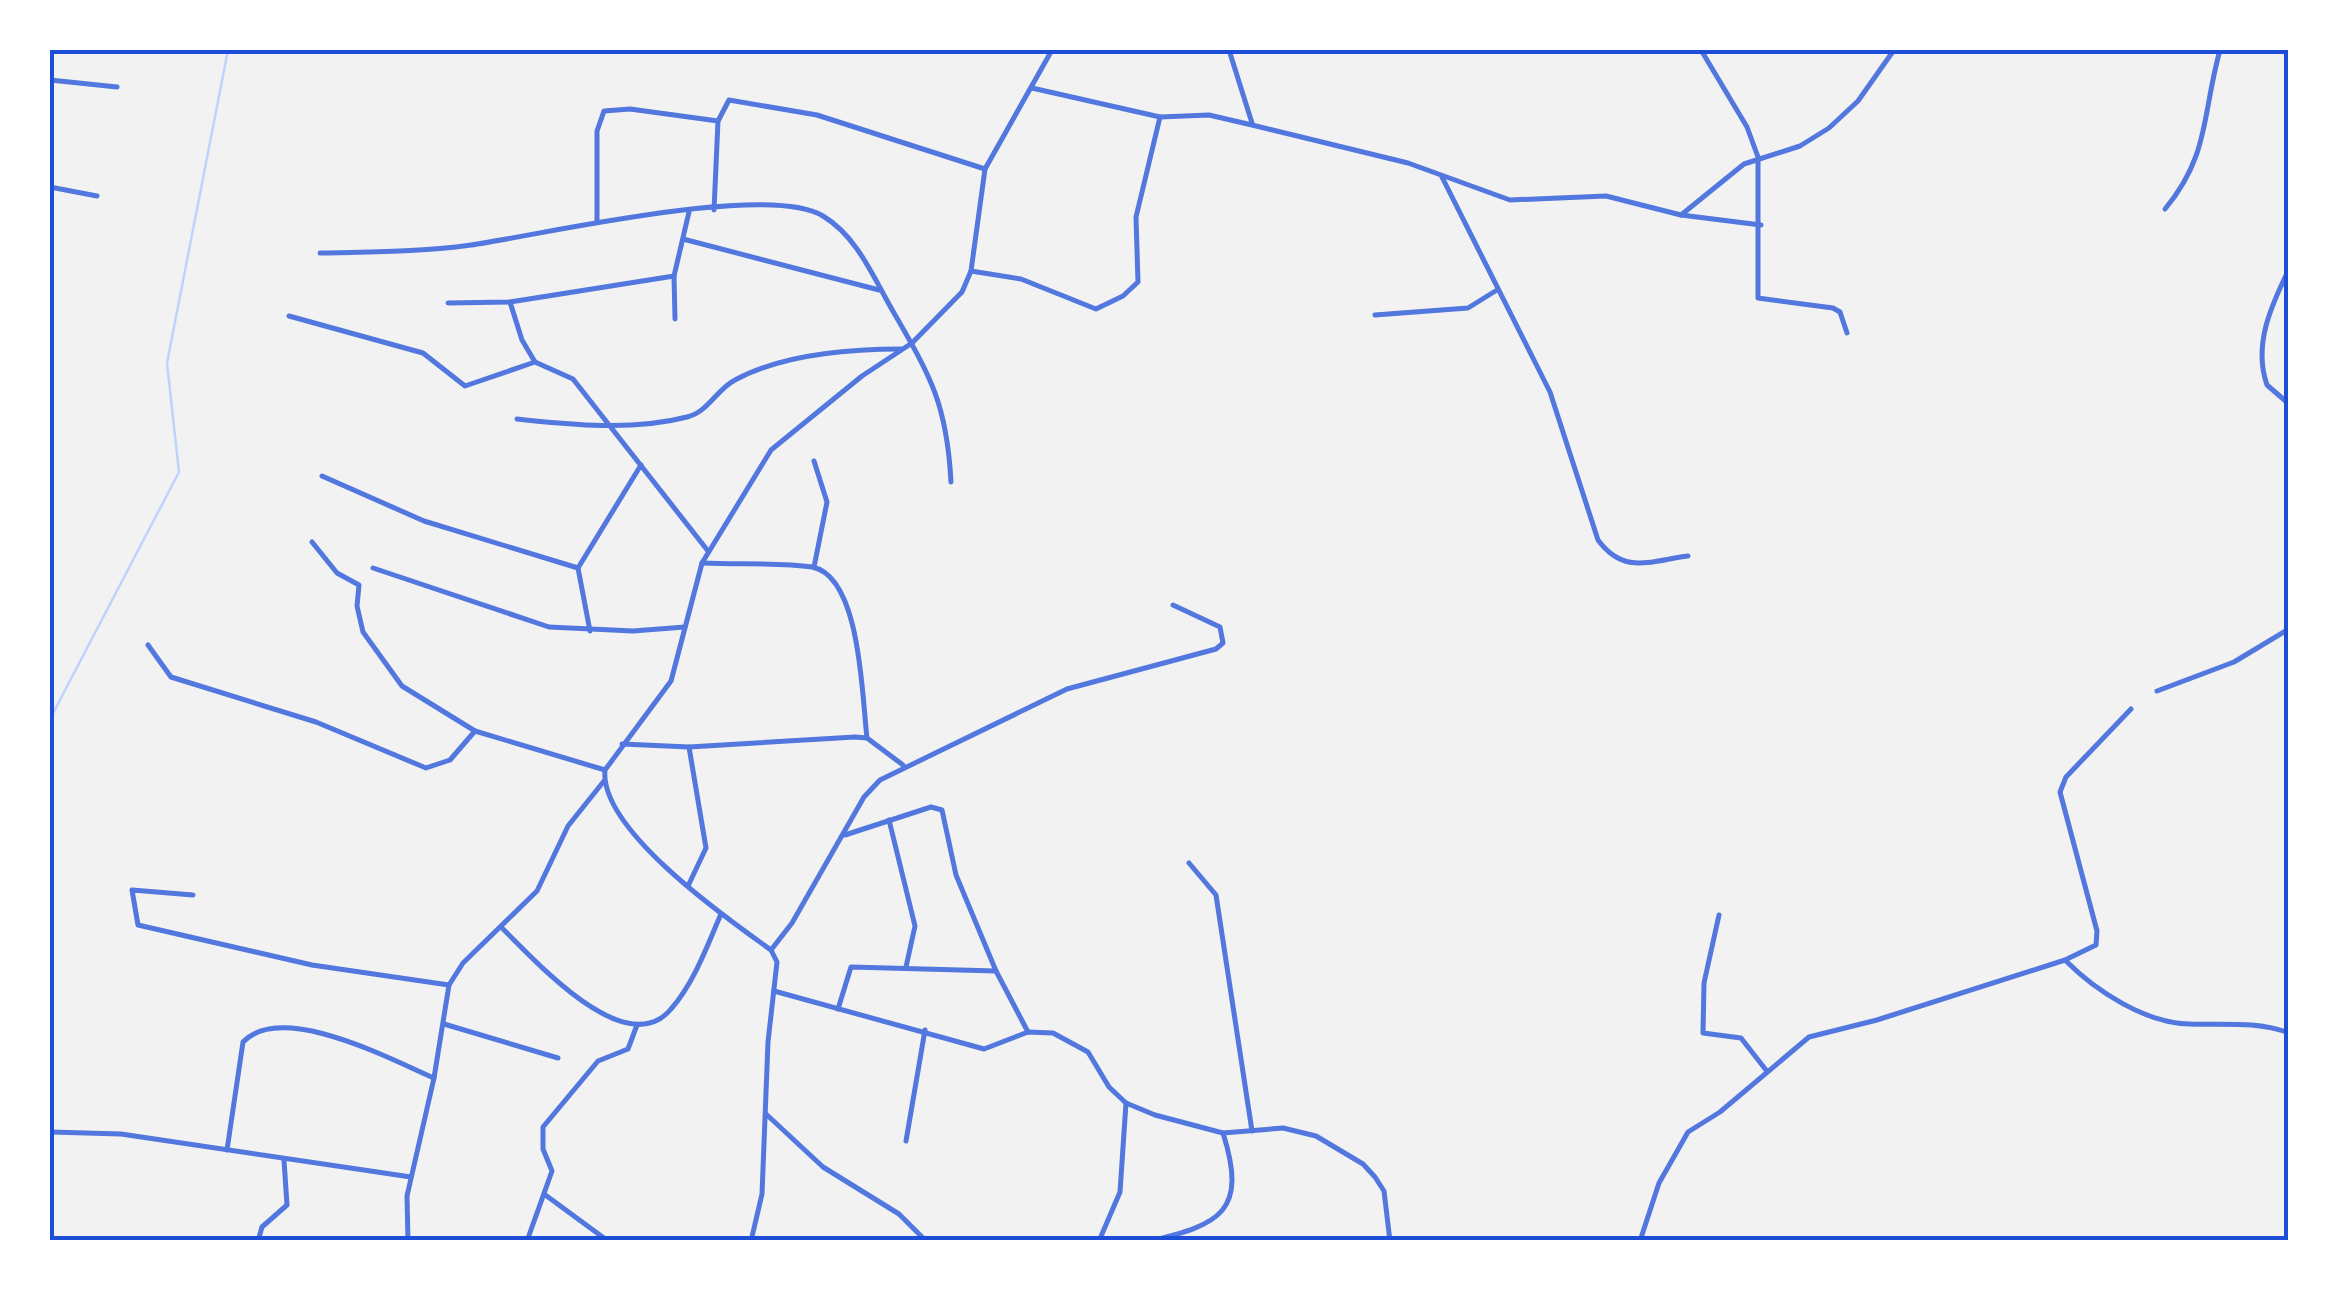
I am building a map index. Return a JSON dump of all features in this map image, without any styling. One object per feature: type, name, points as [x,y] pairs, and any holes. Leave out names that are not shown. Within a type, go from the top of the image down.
[{"type":"street","points":[[751,1241],[760,1215],[777,962],[771,950],[688,886],[622,818],[610,801],[605,770],[622,744],[652,712],[671,681],[702,564],[760,466],[782,438],[912,343],[954,305],[971,270],[985,169],[1052,50]]},
{"type":"street","points":[[1228,50],[1252,126]]},
{"type":"street","points":[[1701,50],[1739,112],[1758,157],[1758,298],[1833,308],[1840,312],[1847,333]]},
{"type":"street","points":[[1681,215],[1726,176],[1758,157],[1800,146],[1829,128],[1858,101],[1894,50]]},
{"type":"street","points":[[2166,209],[2196,166],[2220,50]]},
{"type":"street","points":[[50,80],[117,88]]},
{"type":"street","points":[[1032,88],[1160,117],[1209,115],[1440,174],[1510,200],[1606,196],[1681,215],[1760,224]]},
{"type":"street","points":[[714,210],[718,120],[725,102],[745,100],[817,115],[985,169]]},
{"type":"street","points":[[597,222],[596,131],[604,111],[630,109],[718,120]]},
{"type":"street","points":[[971,270],[1037,284],[1096,309],[1134,288],[1140,274],[1136,217],[1160,117]]},
{"type":"street","points":[[1440,174],[1555,404],[1598,540],[1612,559],[1628,564],[1688,556]]},
{"type":"street","points":[[50,187],[97,196]]},
{"type":"street","points":[[320,253],[456,247],[597,222],[714,210],[790,207],[821,214],[858,251],[912,343],[944,410],[952,482]]},
{"type":"street","points":[[675,319],[674,276],[689,212]]},
{"type":"street","points":[[683,239],[882,291]]},
{"type":"street","points":[[2289,270],[2268,318],[2261,352],[2266,385],[2289,404]]},
{"type":"street","points":[[448,303],[510,302],[674,276]]},
{"type":"street","points":[[1375,315],[1473,307],[1496,290]]},
{"type":"street","points":[[510,302],[522,340],[535,362],[573,379],[708,551]]},
{"type":"street","points":[[289,316],[423,353],[464,386],[535,362]]},
{"type":"street","points":[[518,419],[606,425],[684,418],[702,410],[733,381],[828,353],[904,349]]},
{"type":"street","points":[[814,461],[826,502],[814,568]]},
{"type":"street","points":[[590,631],[578,568],[641,466]]},
{"type":"street","points":[[322,476],[424,521],[578,568]]},
{"type":"street","points":[[312,542],[337,572],[360,585],[360,624],[386,667],[428,705],[475,731],[605,770]]},
{"type":"street","points":[[702,564],[814,568],[836,581],[852,618],[867,738]]},
{"type":"street","points":[[373,568],[549,627],[590,631],[685,627]]},
{"type":"street","points":[[771,950],[864,797],[904,765],[1067,689],[1216,650],[1222,643],[1220,627],[1173,605]]},
{"type":"street","points":[[2157,691],[2234,662],[2289,630]]},
{"type":"street","points":[[148,645],[171,677],[316,722],[426,768],[450,760],[475,731]]},
{"type":"street","points":[[1640,1241],[1676,1146],[1688,1132],[1720,1112],[1766,1070],[1820,1031],[1877,1020],[2064,960],[2096,946],[2099,938],[2060,792],[2066,777],[2131,709]]},
{"type":"street","points":[[622,744],[689,747],[867,738],[904,765]]},
{"type":"street","points":[[688,886],[706,848],[689,747]]},
{"type":"street","points":[[408,1241],[411,1177],[434,1078],[448,985],[463,962],[502,929],[546,879],[568,826],[604,781]]},
{"type":"street","points":[[843,836],[931,807],[944,814],[956,875],[996,971],[1028,1032]]},
{"type":"street","points":[[888,819],[914,926],[906,968]]},
{"type":"street","points":[[1188,863],[1216,895],[1252,1130]]},
{"type":"street","points":[[192,895],[132,890],[138,925],[312,965],[448,985]]},
{"type":"street","points":[[502,929],[582,1000],[622,1023],[637,1026],[648,1025],[670,1011],[721,914]]},
{"type":"street","points":[[1719,915],[1704,984],[1703,1033],[1740,1038],[1766,1070]]},
{"type":"street","points":[[2064,960],[2105,992],[2164,1020],[2248,1025],[2289,1033]]},
{"type":"street","points":[[838,1010],[848,969],[996,971]]},
{"type":"street","points":[[774,991],[988,1050],[1028,1032],[1053,1033],[1074,1040],[1126,1103],[1223,1133],[1300,1130],[1362,1164],[1384,1191],[1390,1241]]},
{"type":"street","points":[[444,1024],[558,1058]]},
{"type":"street","points":[[526,1241],[552,1171],[543,1149],[543,1127],[598,1061],[628,1049],[637,1026]]},
{"type":"street","points":[[227,1150],[243,1042],[250,1036],[284,1028],[342,1038],[434,1078]]},
{"type":"street","points":[[906,1141],[924,1030]]},
{"type":"street","points":[[1099,1241],[1120,1192],[1126,1103]]},
{"type":"street","points":[[766,1114],[824,1167],[899,1214],[926,1241]]},
{"type":"street","points":[[50,1132],[121,1134],[411,1177]]},
{"type":"street","points":[[1150,1241],[1211,1223],[1225,1210],[1231,1175],[1223,1133]]},
{"type":"street","points":[[258,1241],[262,1227],[287,1205],[284,1160]]},
{"type":"street","points":[[544,1194],[608,1241]]},
{"type":"waterway","points":[[50,719],[179,472],[167,363],[228,50]]}]
